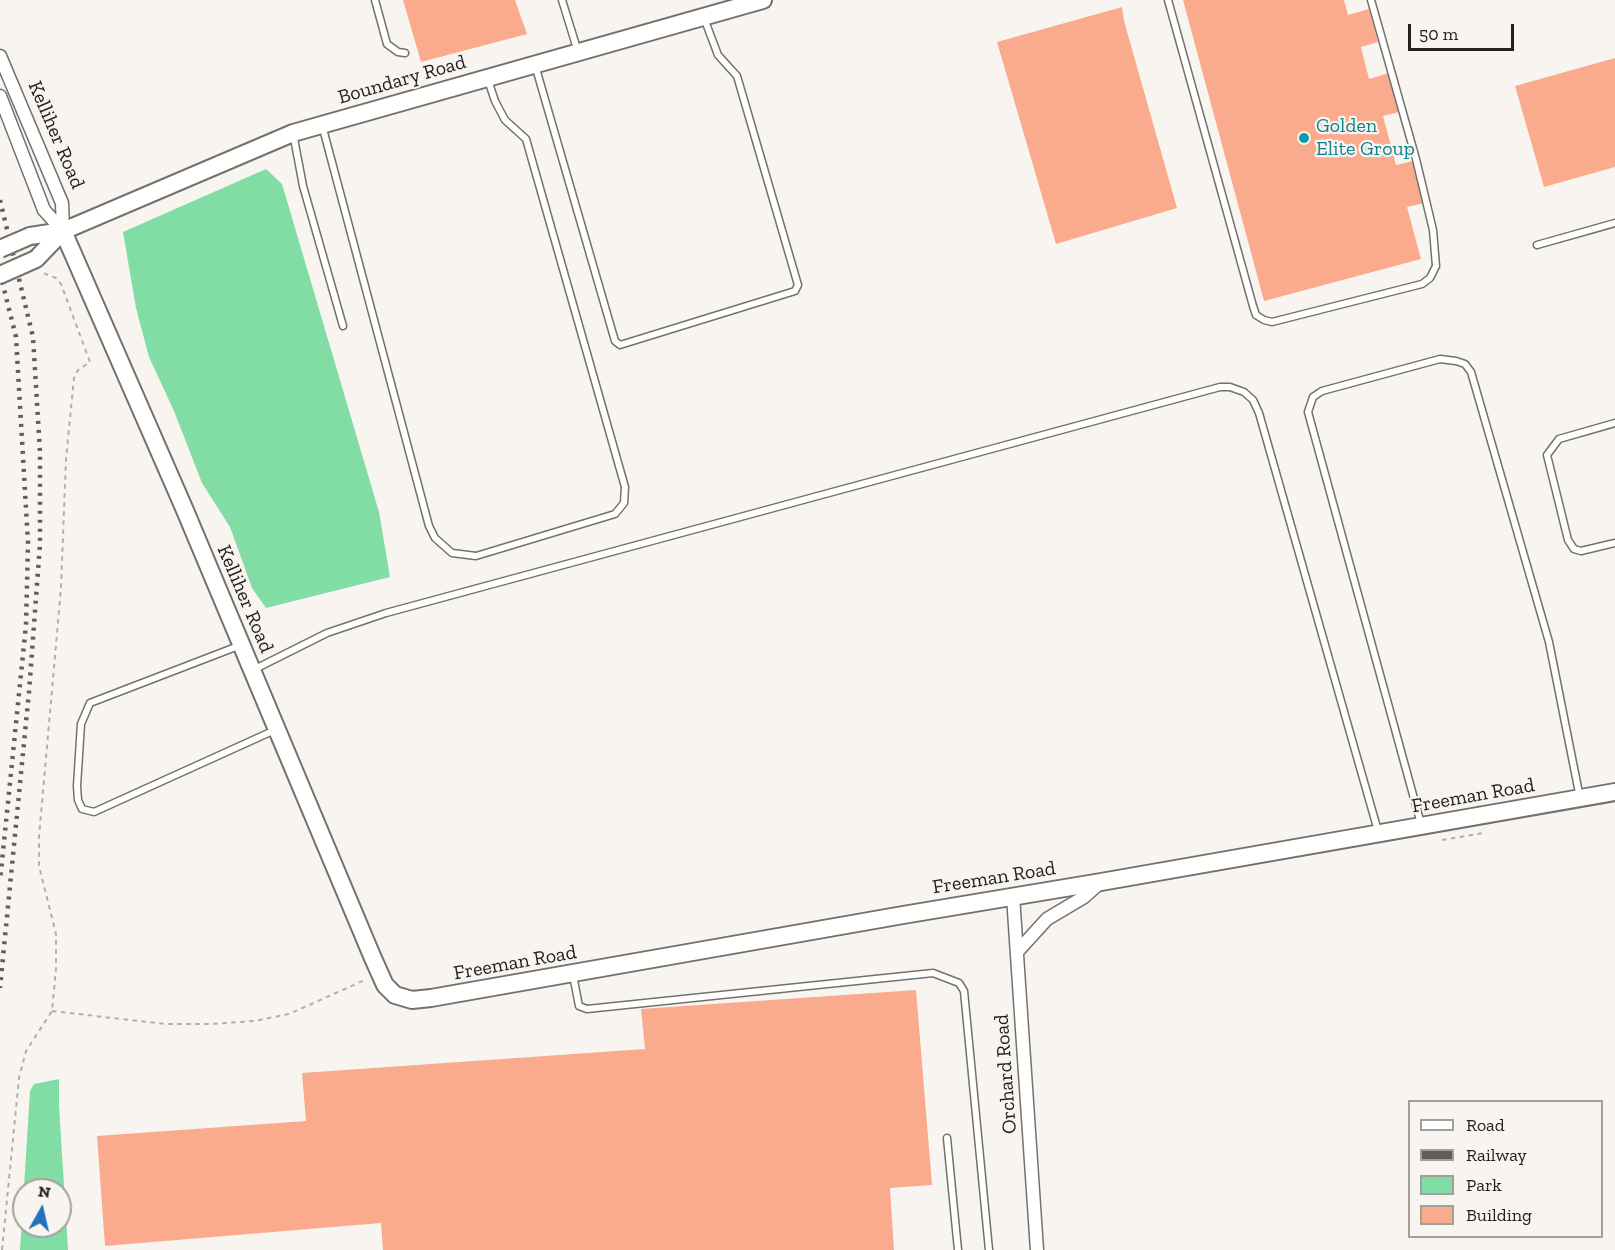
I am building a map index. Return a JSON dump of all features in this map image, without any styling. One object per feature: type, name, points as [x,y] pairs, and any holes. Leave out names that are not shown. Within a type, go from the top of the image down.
[{"type":"street","name":"Boundary Road","points":[[0,249],[30,236],[63,231],[292,133],[763,0]]},
{"type":"street","name":"Kelliher Road","points":[[0,56],[62,203],[63,231]]},
{"type":"street","name":"Kelliher Road","points":[[0,96],[44,210],[63,231],[184,508],[382,979]]},
{"type":"street","name":"Boundary Road","points":[[0,274],[35,267],[63,231]]},
{"type":"street","name":"Freeman Road","points":[[382,979],[395,995],[412,1000],[573,974],[1615,792]]},
{"type":"street","points":[[1017,952],[1047,920],[1084,897],[1101,882]]},
{"type":"street","name":"Orchard Road","points":[[1013,896],[1037,1250]]},
{"type":"lane","points":[[375,0],[387,44],[398,52],[405,52]]},
{"type":"lane","points":[[562,0],[578,52]]},
{"type":"lane","points":[[1168,0],[1252,306],[1256,315],[1272,322],[1422,284],[1430,278],[1436,266],[1433,230],[1419,169],[1371,0]]},
{"type":"lane","points":[[535,64],[615,341],[620,345],[795,291],[798,285],[737,76],[718,55],[703,17]]},
{"type":"lane","points":[[322,125],[429,526],[435,538],[452,553],[476,556],[615,514],[624,503],[625,487],[526,139],[505,120],[495,101],[488,78]]},
{"type":"lane","points":[[292,133],[303,186],[343,326]]},
{"type":"lane","points":[[1537,245],[1615,223]]},
{"type":"lane","points":[[1422,826],[1308,412],[1313,398],[1322,391],[1440,359],[1465,364],[1471,372],[1549,642],[1580,798]]},
{"type":"lane","points":[[252,671],[327,633],[386,613],[1220,387],[1230,387],[1244,392],[1253,400],[1259,413],[1378,833]]},
{"type":"lane","points":[[1615,423],[1559,439],[1546,455],[1568,540],[1574,549],[1581,551],[1615,543]]},
{"type":"lane","points":[[241,645],[90,703],[81,724],[78,800],[82,809],[94,812],[276,729]]},
{"type":"lane","points":[[573,974],[579,1006],[587,1009],[933,973],[959,983],[964,991],[989,1250]]},
{"type":"lane","points":[[947,1138],[958,1250]]},
{"type":"path","points":[[3,1250],[13,1122],[19,1078],[26,1051],[52,1011],[56,969],[56,934],[39,866],[39,837],[61,588],[65,481],[74,378],[78,370],[90,362],[61,284],[56,278],[35,267]]},
{"type":"path","points":[[1442,840],[1483,833]]},
{"type":"path","points":[[52,1011],[165,1024],[254,1022],[289,1014],[382,979]]},
{"type":"green space","points":[[266,169],[282,184],[379,512],[390,577],[266,608],[252,588],[230,527],[202,483],[174,411],[149,357],[136,308],[123,232]]},
{"type":"green space","points":[[59,1079],[64,1178],[25,1178],[30,1091],[34,1084]]},
{"type":"green space","points":[[21,1238],[67,1238],[68,1250],[20,1250]]},
{"type":"building","points":[[403,0],[515,0],[527,34],[421,62]]},
{"type":"building","name":"Golden Elite Group","points":[[1183,0],[1344,0],[1348,15],[1369,9],[1378,42],[1361,47],[1369,79],[1389,73],[1399,112],[1383,116],[1396,165],[1413,161],[1424,203],[1407,207],[1421,259],[1264,301]]},
{"type":"building","points":[[1122,7],[1177,208],[1056,244],[997,42]]},
{"type":"building","points":[[1615,58],[1615,167],[1544,187],[1515,86]]},
{"type":"building","points":[[916,990],[932,1185],[890,1188],[894,1250],[383,1250],[381,1223],[105,1246],[97,1136],[306,1121],[302,1073],[645,1049],[641,1009]]},
{"type":"railway","points":[[0,200],[33,337],[40,452],[40,544],[29,692],[0,988]]},
{"type":"railway","points":[[0,273],[16,337],[28,543],[26,625],[0,881]]},
{"type":"place","name":"Golden Elite Group","points":[[1304,138]]}]
